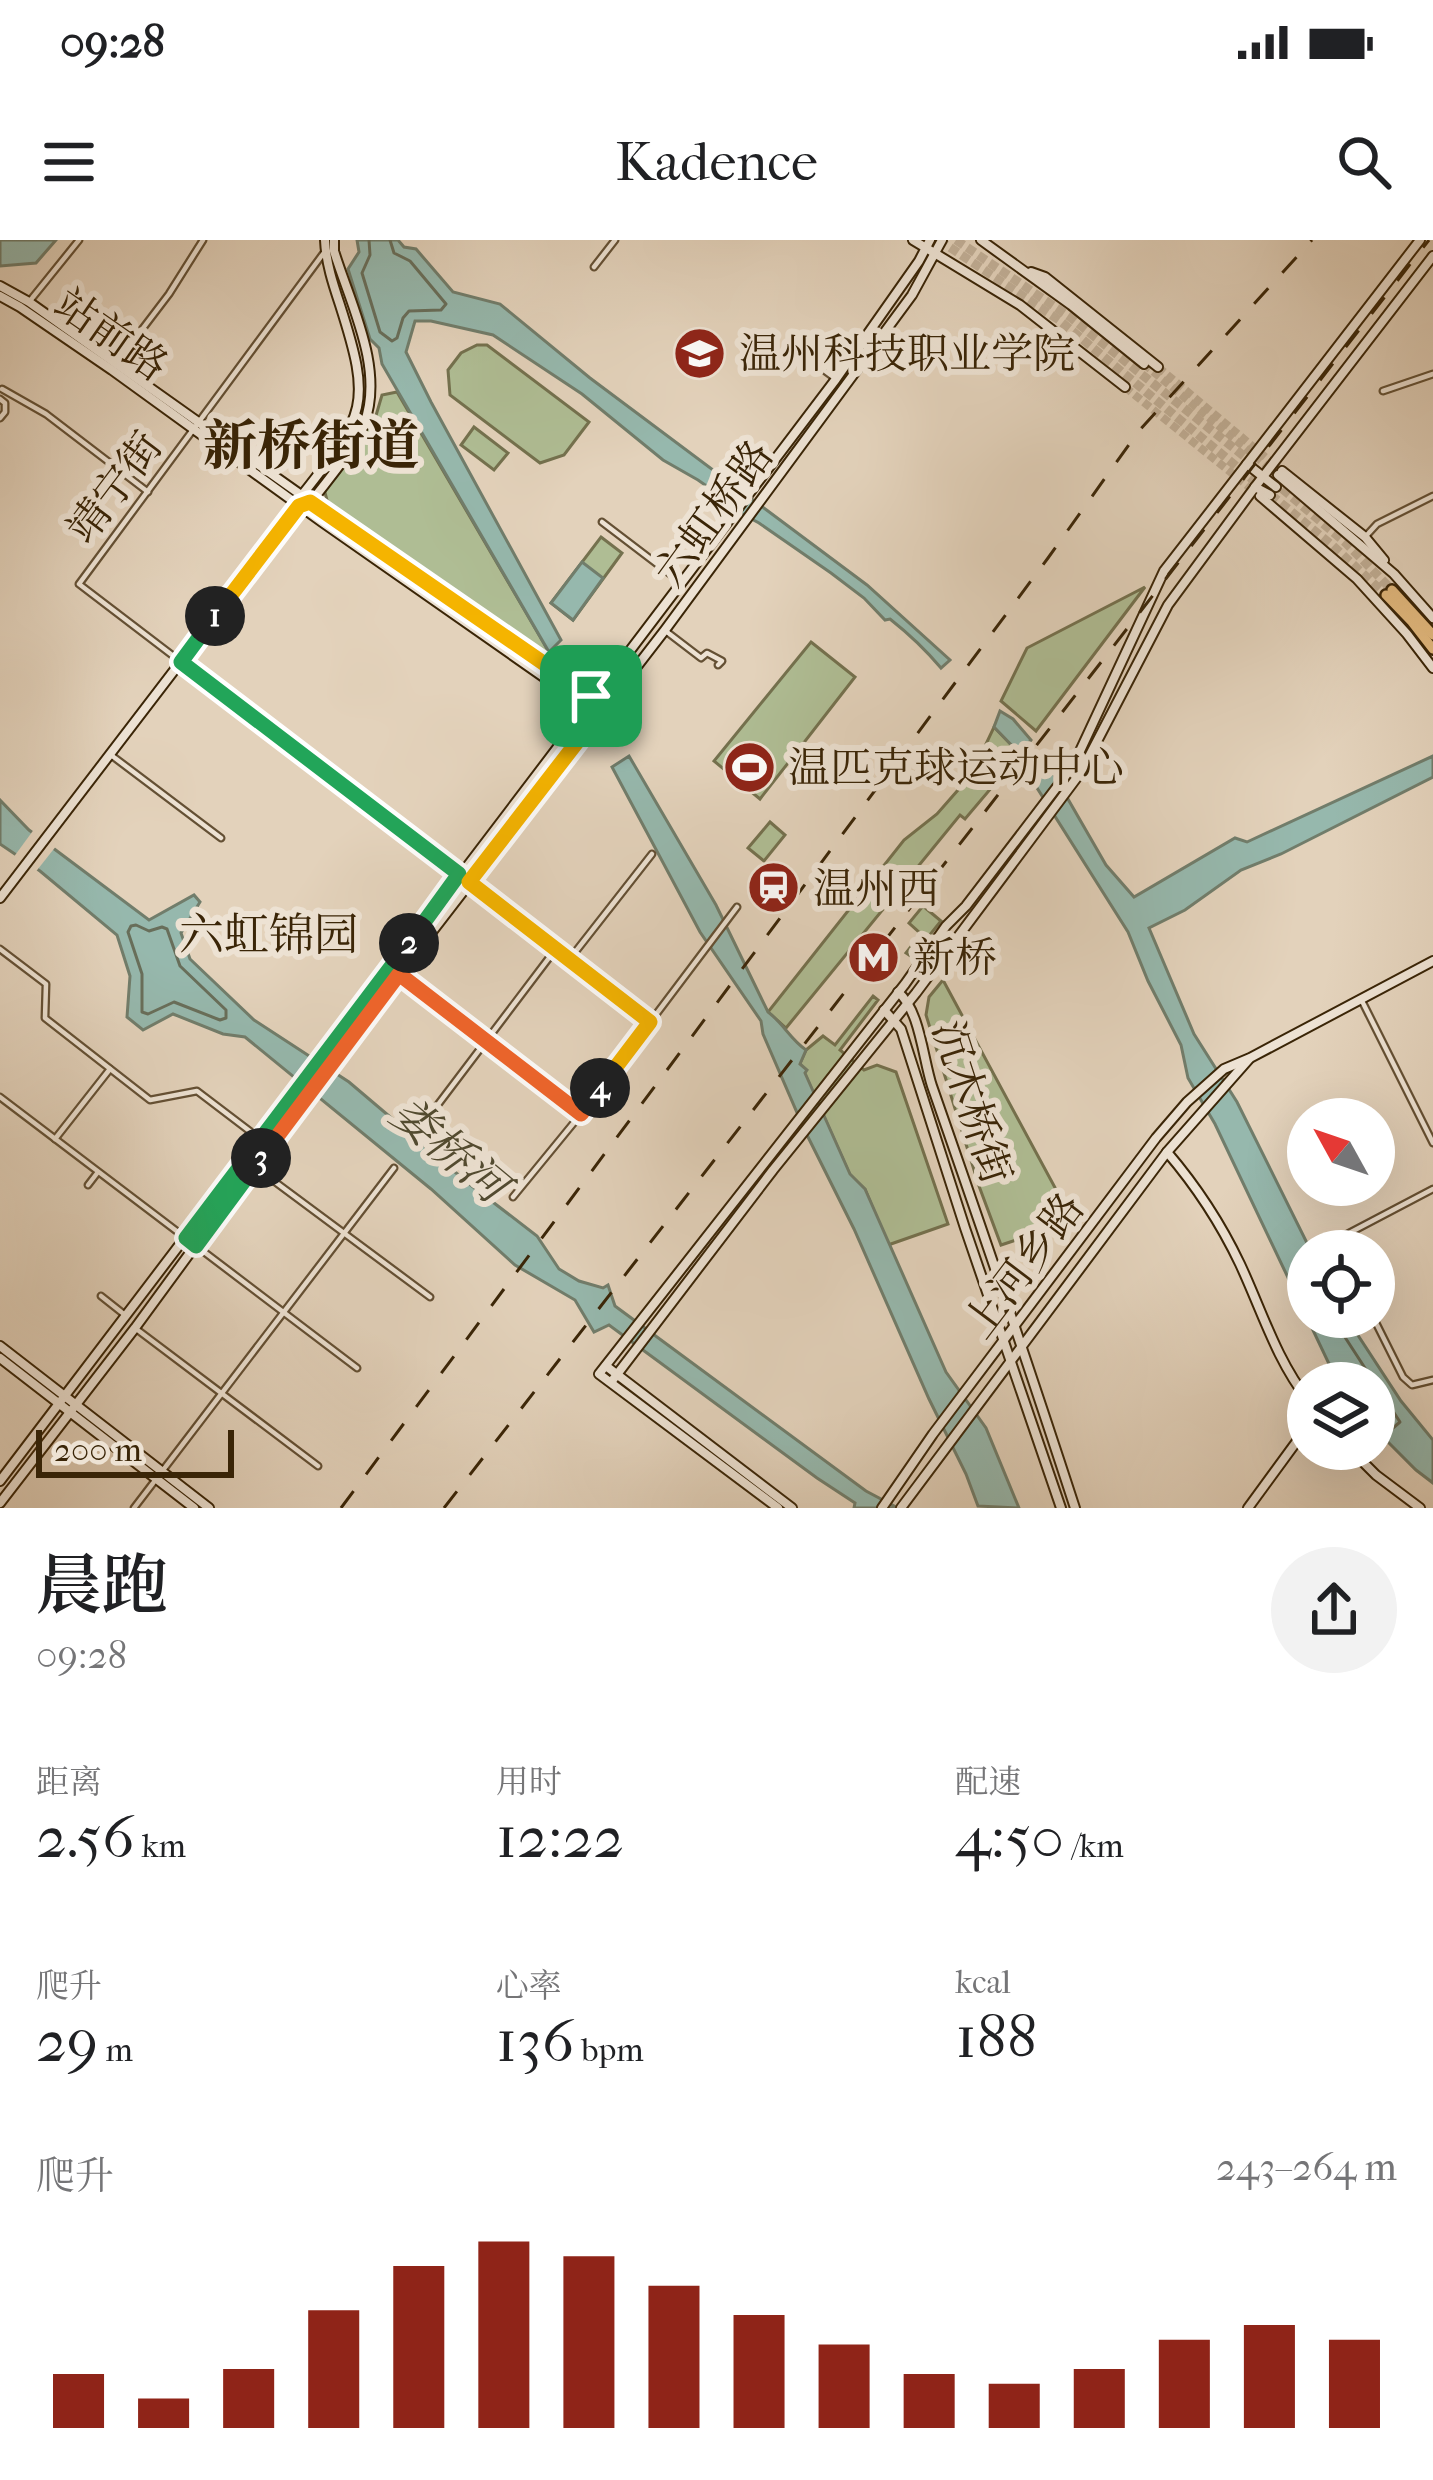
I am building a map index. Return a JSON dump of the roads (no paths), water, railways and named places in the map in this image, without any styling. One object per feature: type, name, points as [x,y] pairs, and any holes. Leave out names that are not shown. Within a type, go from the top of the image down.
[{"type":"main road","points":[[1433,635],[1389,592],[1433,649]]},
{"type":"street","points":[[29,302],[79,240]]},
{"type":"street","points":[[114,366],[170,294],[202,240]]},
{"type":"street","points":[[304,501],[349,434],[361,382],[325,240]]},
{"type":"street","points":[[0,898],[304,501],[356,440],[370,401],[369,371],[334,240]]},
{"type":"street","points":[[594,267],[615,240]]},
{"type":"street","points":[[913,240],[928,244],[935,254],[1021,304],[1126,387]]},
{"type":"street","name":"六虹桥路","points":[[336,1048],[607,707],[911,296],[942,240]]},
{"type":"street","points":[[981,240],[1144,364]]},
{"type":"street","points":[[791,1508],[615,1378],[599,1374],[1072,766],[1164,571],[1420,240]]},
{"type":"street","name":"六虹桥路","points":[[0,1481],[260,1139],[336,1048],[459,874],[564,739],[584,705],[836,379],[928,244]]},
{"type":"street","name":"靖宁街","points":[[181,662],[79,584],[325,252]]},
{"type":"street","points":[[1261,476],[1433,256]]},
{"type":"street","points":[[1021,268],[1046,277],[1158,367]]},
{"type":"street","name":"站前路","points":[[0,286],[607,707]]},
{"type":"street","points":[[0,312],[4,298]]},
{"type":"street","name":"站前路","points":[[4,298],[114,366]]},
{"type":"street","points":[[794,348],[836,379]]},
{"type":"street","points":[[1383,391],[1433,374]]},
{"type":"street","points":[[2,389],[46,414],[148,492]]},
{"type":"street","points":[[0,399],[5,412],[0,418]]},
{"type":"street","points":[[1246,464],[1261,476],[1265,491],[1357,578],[1433,668]]},
{"type":"street","points":[[1394,574],[1280,473],[1365,537],[1433,618]]},
{"type":"street","points":[[1261,476],[1265,491]]},
{"type":"street","points":[[615,1378],[1082,772],[1168,605],[1265,491]]},
{"type":"street","points":[[1365,537],[1377,524],[1433,496]]},
{"type":"street","name":"站前路","points":[[304,501],[598,715]]},
{"type":"street","points":[[602,522],[682,583]]},
{"type":"street","points":[[664,630],[701,658],[707,653],[722,661],[718,665]]},
{"type":"street","points":[[181,662],[650,1022]]},
{"type":"street","points":[[110,754],[221,838]]},
{"type":"street","points":[[569,960],[652,854]]},
{"type":"street","points":[[513,1197],[737,907]]},
{"type":"street","points":[[0,949],[46,984],[45,1018],[150,1100],[197,1091],[260,1139]]},
{"type":"street","points":[[421,1127],[555,950]]},
{"type":"street","name":"上河乡路","points":[[882,1508],[933,1434],[1187,1102],[1224,1069],[1433,961]]},
{"type":"street","points":[[399,974],[581,1114]]},
{"type":"street","name":"沉木桥街","points":[[898,992],[910,1001],[928,1076],[1075,1508]]},
{"type":"street","points":[[1361,1000],[1433,1143]]},
{"type":"street","name":"沉木桥街","points":[[884,1010],[901,1029],[1061,1508]]},
{"type":"street","name":"上河乡路","points":[[904,1504],[1167,1152],[1250,1058]]},
{"type":"street","points":[[55,1139],[110,1069]]},
{"type":"street","points":[[0,1097],[357,1368]]},
{"type":"street","name":"六虹桥路","points":[[2,1505],[255,1167],[292,1105]]},
{"type":"street","points":[[1167,1152],[1219,1222],[1287,1366]]},
{"type":"street","points":[[255,1167],[430,1297]]},
{"type":"street","points":[[134,1508],[394,1168]]},
{"type":"street","points":[[88,1185],[98,1172]]},
{"type":"street","points":[[1355,1230],[1433,1190]]},
{"type":"street","points":[[101,1296],[127,1316]]},
{"type":"street","points":[[135,1328],[318,1466]]},
{"type":"street","points":[[1384,1338],[1412,1385],[1433,1379]]},
{"type":"street","points":[[0,1346],[159,1475],[209,1508]]},
{"type":"street","points":[[0,1358],[64,1400]]},
{"type":"street","points":[[615,1378],[778,1508]]},
{"type":"street","points":[[1248,1508],[1287,1455]]},
{"type":"street","points":[[1371,1470],[1420,1508]]},
{"type":"street","points":[[159,1475],[194,1508]]},
{"type":"water","points":[[0,240],[56,240],[36,263],[0,266]]},
{"type":"water","points":[[357,240],[398,240],[416,249],[453,292],[500,304],[590,378],[867,585],[950,660],[941,668],[904,630],[885,620],[831,573],[722,503],[718,494],[663,460],[582,394],[493,335],[415,321],[406,352],[561,640],[549,652],[370,339],[348,269],[359,252]]},
{"type":"water","points":[[582,562],[603,578],[573,620],[551,603]]},
{"type":"water","points":[[1000,711],[1031,740],[1020,754],[994,727]]},
{"type":"water","points":[[1042,754],[1106,865],[1134,897],[1235,838],[1247,842],[1433,756],[1433,777],[1241,870],[1185,910],[1149,928],[1194,1034],[1237,1102],[1301,1230],[1287,1230],[1287,1276],[1188,1078],[1181,1045],[1128,932],[1027,772]]},
{"type":"water","points":[[629,756],[716,905],[768,1012],[806,1050],[800,1064],[807,1070],[850,1174],[865,1189],[946,1372],[986,1428],[1019,1508],[978,1506],[805,1131],[761,1021],[700,932],[612,767]]},
{"type":"water","points":[[0,800],[29,830],[149,920],[194,895],[200,902],[181,933],[190,959],[254,1020],[349,1082],[537,1236],[559,1269],[579,1281],[603,1288],[608,1285],[615,1306],[866,1491],[898,1508],[854,1508],[855,1503],[609,1325],[594,1332],[575,1300],[515,1265],[431,1189],[245,1037],[223,1034],[173,1014],[143,1030],[127,1017],[130,976],[117,935],[0,844]]},
{"type":"water","points":[[1317,1338],[1360,1338],[1375,1362],[1328,1362]]},
{"type":"water","points":[[1395,1392],[1433,1440],[1433,1483],[1395,1449]]},
{"type":"waterway","points":[[1021,742],[1039,769]]},
{"type":"tunnel","points":[[939,240],[1059,320],[1386,595]]},
{"type":"tunnel","points":[[956,240],[1070,317],[1255,465]]},
{"type":"tunnel","points":[[1144,364],[1278,475]]},
{"type":"tunnel","points":[[1158,367],[1282,471]]},
{"type":"tunnel","points":[[1125,387],[1260,496]]},
{"type":"tunnel","points":[[1272,480],[1392,590]]},
{"type":"railway","points":[[341,1508],[1138,432],[1312,240]]},
{"type":"railway","points":[[444,1508],[1429,240]]},
{"type":"place","name":"温州科技职业学院","points":[[700,353]]},
{"type":"place","name":"温匹克球运动中心","points":[[749,767]]},
{"type":"place","name":"温州西","points":[[774,888]]},
{"type":"place","name":"新桥","points":[[874,957]]},
{"type":"district","name":"新桥街道","points":[[311,445]]},
{"type":"district","name":"六虹锦园","points":[[269,934]]},
{"type":"water label","name":"娄桥河","points":[[450,1149]]}]
